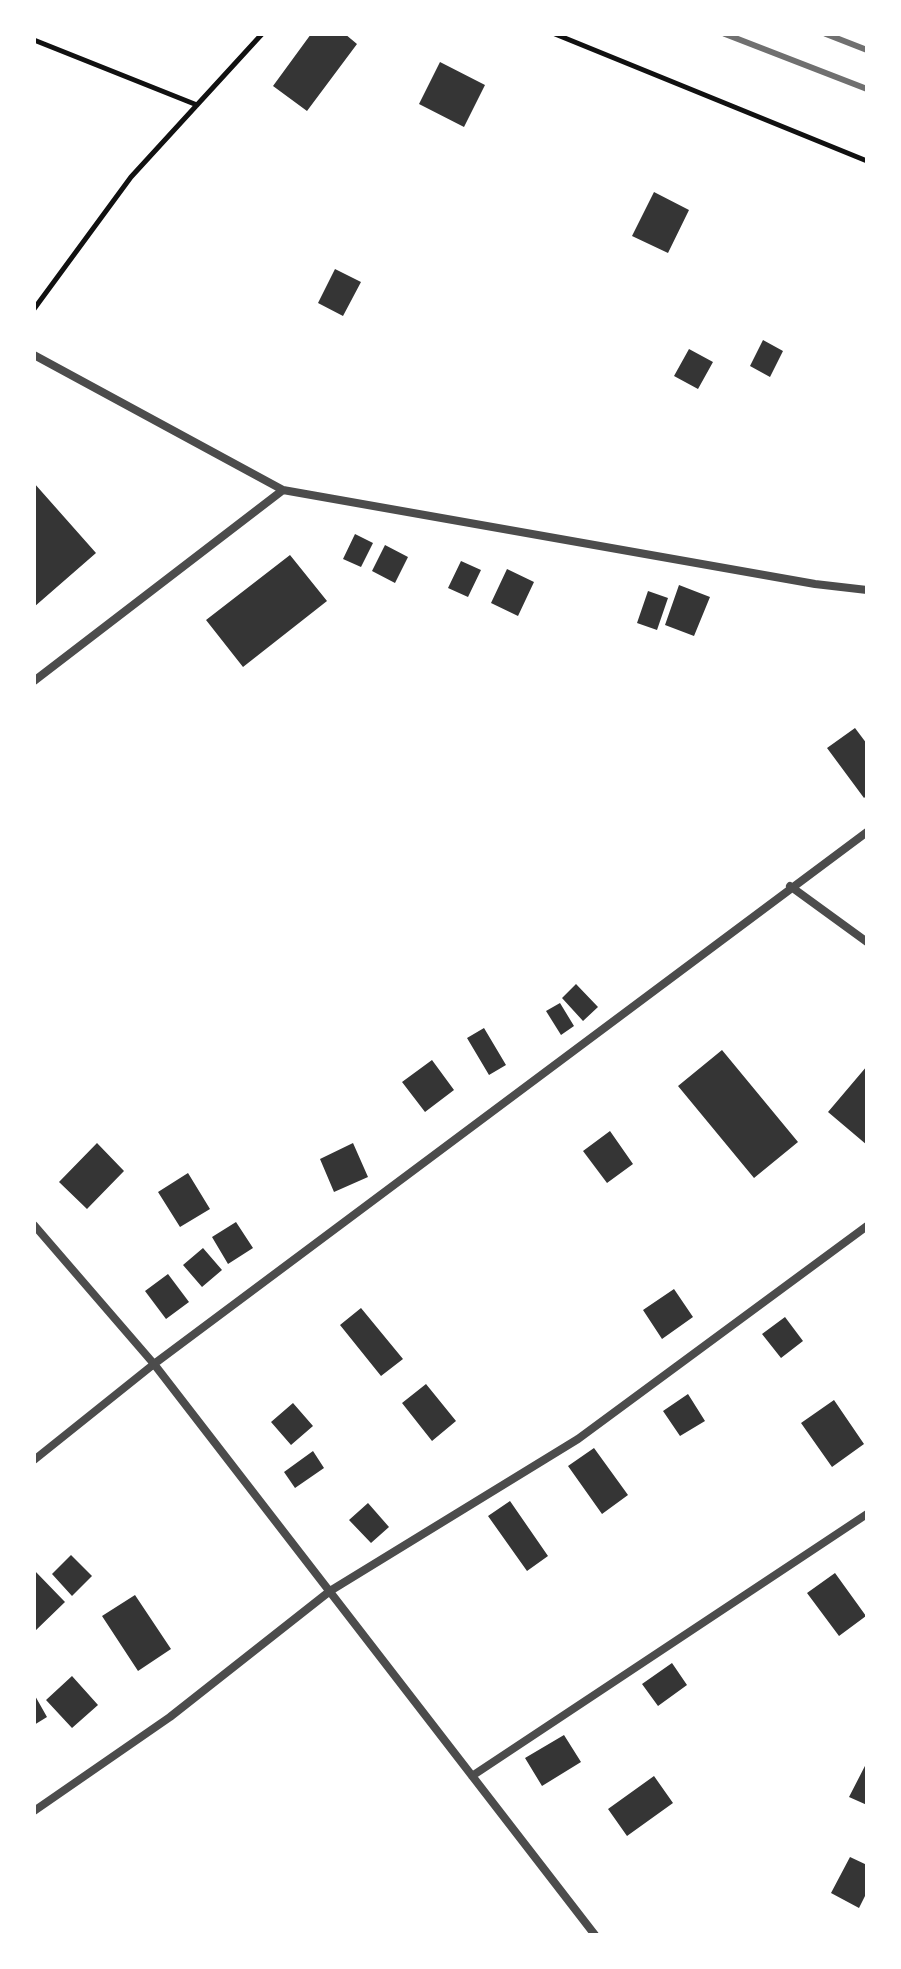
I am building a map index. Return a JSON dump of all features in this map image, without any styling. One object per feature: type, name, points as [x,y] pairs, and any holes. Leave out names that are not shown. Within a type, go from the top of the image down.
[{"type":"street","points":[[34,355],[283,490],[815,584],[867,590]]},
{"type":"street","points":[[34,681],[283,490]]},
{"type":"street","points":[[34,1460],[154,1364],[790,886],[867,832]]},
{"type":"street","points":[[790,886],[867,942]]},
{"type":"street","points":[[34,1225],[154,1364],[595,1935]]},
{"type":"street","points":[[34,1811],[170,1717],[330,1591],[578,1439],[867,1226]]},
{"type":"street","points":[[472,1776],[867,1514]]},
{"type":"path","points":[[34,309],[131,177],[262,34]]},
{"type":"path","points":[[555,34],[867,161]]},
{"type":"path","points":[[34,40],[197,105]]},
{"type":"building","points":[[311,34],[345,34],[357,44],[307,111],[273,86]]},
{"type":"building","points":[[440,62],[485,85],[464,127],[419,104]]},
{"type":"building","points":[[654,192],[689,210],[668,253],[632,236]]},
{"type":"building","points":[[335,269],[361,282],[343,316],[318,303]]},
{"type":"building","points":[[763,340],[783,351],[770,377],[750,366]]},
{"type":"building","points":[[689,349],[713,362],[698,389],[674,376]]},
{"type":"building","points":[[34,483],[96,553],[34,607]]},
{"type":"building","points":[[355,534],[373,543],[361,567],[343,559]]},
{"type":"building","points":[[385,545],[408,557],[395,583],[372,571]]},
{"type":"building","points":[[290,555],[327,601],[243,667],[206,620]]},
{"type":"building","points":[[461,561],[481,570],[468,597],[448,588]]},
{"type":"building","points":[[507,569],[534,582],[518,616],[491,603]]},
{"type":"building","points":[[679,585],[710,597],[694,636],[665,625]]},
{"type":"building","points":[[648,591],[668,598],[657,630],[637,623]]},
{"type":"building","points":[[855,728],[867,744],[867,795],[864,798],[827,748]]},
{"type":"building","points":[[576,984],[598,1007],[583,1021],[562,998]]},
{"type":"building","points":[[560,1003],[574,1026],[561,1035],[546,1011]]},
{"type":"building","points":[[484,1028],[506,1065],[489,1075],[467,1038]]},
{"type":"building","points":[[722,1050],[798,1142],[754,1178],[678,1086]]},
{"type":"building","points":[[432,1060],[454,1090],[425,1112],[402,1082]]},
{"type":"building","points":[[867,1066],[867,1145],[828,1112]]},
{"type":"building","points":[[610,1131],[633,1164],[607,1183],[583,1151]]},
{"type":"building","points":[[97,1143],[124,1171],[87,1209],[59,1182]]},
{"type":"building","points":[[353,1143],[368,1177],[334,1192],[320,1159]]},
{"type":"building","points":[[188,1173],[210,1209],[180,1227],[158,1192]]},
{"type":"building","points":[[236,1222],[253,1248],[228,1264],[212,1237]]},
{"type":"building","points":[[203,1248],[222,1270],[202,1287],[183,1265]]},
{"type":"building","points":[[168,1274],[189,1302],[166,1319],[145,1291]]},
{"type":"building","points":[[674,1289],[693,1317],[662,1339],[643,1310]]},
{"type":"building","points":[[361,1308],[403,1359],[381,1376],[340,1325]]},
{"type":"building","points":[[785,1317],[803,1341],[781,1358],[762,1334]]},
{"type":"building","points":[[426,1384],[456,1421],[432,1441],[402,1403]]},
{"type":"building","points":[[688,1394],[705,1421],[680,1436],[663,1411]]},
{"type":"building","points":[[834,1400],[864,1444],[832,1467],[801,1423]]},
{"type":"building","points":[[293,1403],[313,1426],[291,1445],[271,1422]]},
{"type":"building","points":[[594,1448],[628,1495],[602,1514],[568,1466]]},
{"type":"building","points":[[313,1451],[324,1468],[295,1488],[284,1472]]},
{"type":"building","points":[[510,1501],[548,1556],[527,1571],[488,1516]]},
{"type":"building","points":[[368,1503],[389,1527],[371,1543],[349,1520]]},
{"type":"building","points":[[71,1555],[92,1576],[72,1596],[52,1574]]},
{"type":"building","points":[[34,1570],[65,1602],[34,1632]]},
{"type":"building","points":[[835,1573],[866,1616],[839,1636],[807,1593]]},
{"type":"building","points":[[135,1595],[171,1649],[138,1671],[102,1616]]},
{"type":"building","points":[[672,1663],[687,1685],[658,1706],[642,1684]]},
{"type":"building","points":[[72,1676],[98,1705],[72,1728],[46,1700]]},
{"type":"building","points":[[34,1694],[47,1717],[34,1725]]},
{"type":"building","points":[[564,1735],[581,1762],[542,1786],[525,1758]]},
{"type":"building","points":[[867,1762],[867,1805],[849,1797]]},
{"type":"building","points":[[654,1776],[673,1803],[627,1836],[608,1809]]},
{"type":"building","points":[[850,1857],[867,1865],[867,1892],[859,1908],[831,1893]]},
{"type":"railway","points":[[725,34],[867,89]]},
{"type":"railway","points":[[826,34],[867,50]]}]
